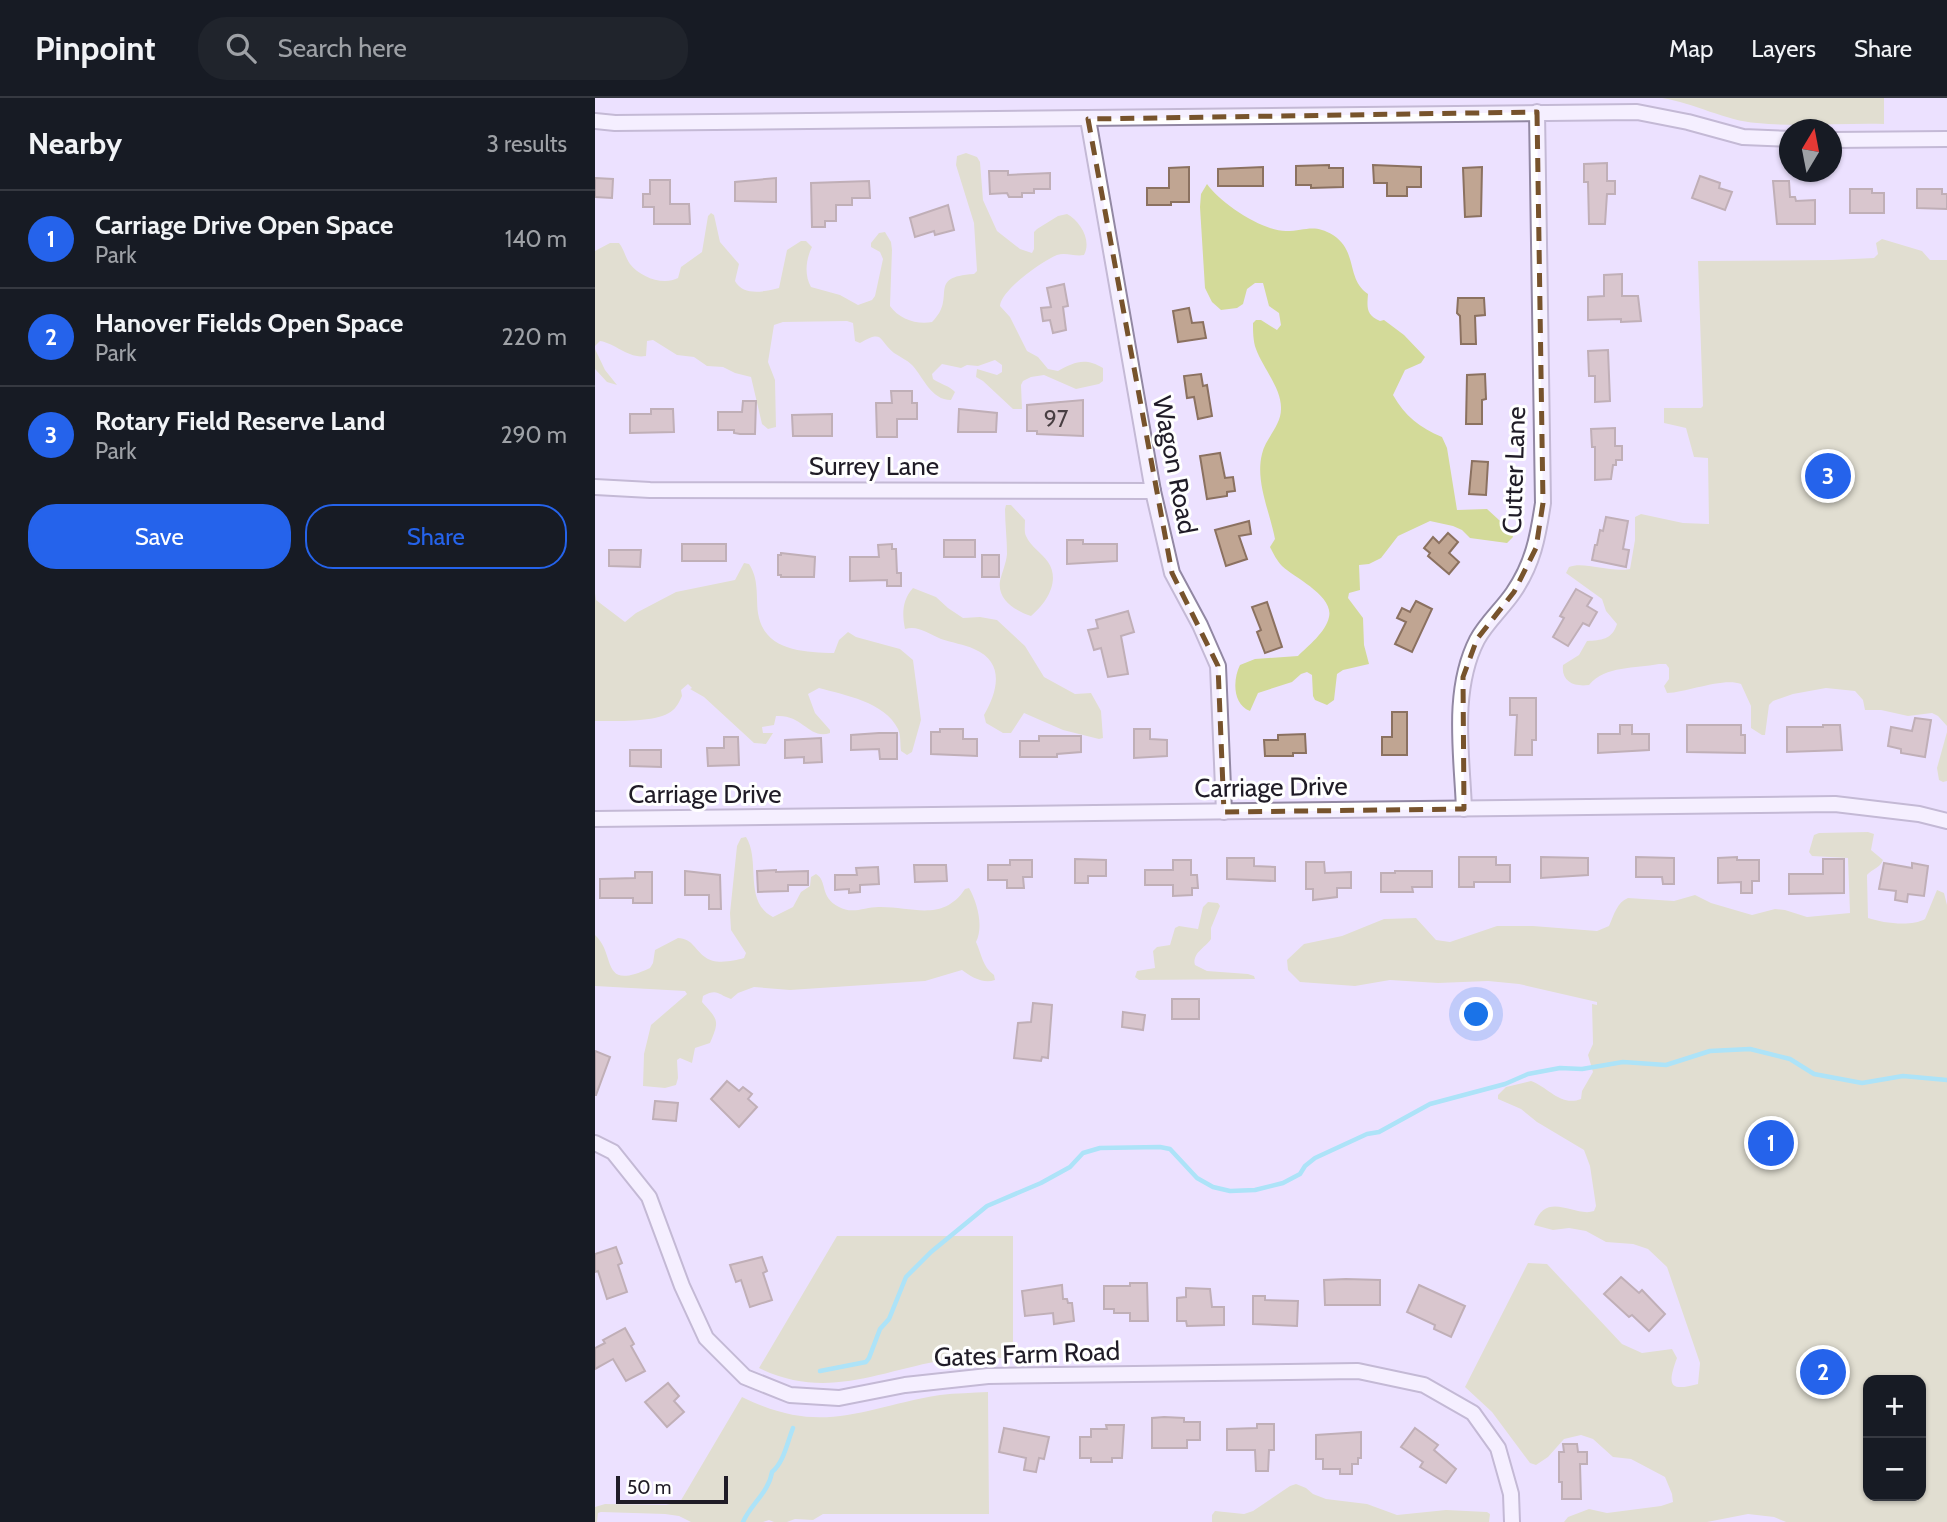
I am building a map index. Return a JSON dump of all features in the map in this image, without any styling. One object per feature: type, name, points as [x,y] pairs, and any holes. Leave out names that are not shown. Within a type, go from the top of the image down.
[{"type":"street","name":"Cutter Lane","points":[[1464,809],[1461,711],[1464,677],[1477,639],[1514,592],[1536,548],[1543,503],[1537,112]]},
{"type":"street","points":[[595,121],[1088,119],[1637,112],[1743,136],[1779,138]]},
{"type":"street","name":"Wagon Road","points":[[1088,119],[1153,491],[1172,573],[1218,666],[1224,812]]},
{"type":"street","points":[[1842,140],[1947,139]]},
{"type":"street","name":"Surrey Lane","points":[[595,487],[664,490],[1153,491]]},
{"type":"street","name":"Carriage Drive","points":[[595,819],[1835,804],[1919,814],[1947,821]]},
{"type":"street","name":"Gates Farm Road","points":[[595,1143],[613,1152],[649,1197],[682,1286],[706,1338],[745,1377],[790,1395],[839,1398],[905,1385],[988,1376],[1358,1371],[1424,1385],[1473,1413],[1498,1448],[1511,1494],[1512,1522]]},
{"type":"highlighted area","points":[[1537,112],[1543,503],[1536,548],[1514,592],[1477,639],[1463,677],[1464,809],[1224,812],[1218,666],[1172,573],[1088,119]]},
{"type":"green space","points":[[1662,98],[1884,98],[1884,124],[1842,124],[1842,119],[1779,119],[1779,124],[1745,122]]},
{"type":"green space","points":[[966,153],[977,157],[980,162],[983,200],[997,231],[1020,249],[1032,253],[1034,232],[1058,216],[1067,214],[1076,221],[1086,237],[1084,255],[1060,254],[1050,258],[1015,284],[1002,299],[1000,306],[1010,317],[1027,351],[1038,357],[1048,369],[1058,371],[1075,363],[1091,363],[1103,368],[1103,381],[1099,384],[1076,389],[1044,375],[1031,377],[1021,385],[1022,409],[1013,409],[976,377],[977,369],[997,375],[1002,372],[1002,365],[995,360],[961,368],[942,364],[932,374],[933,379],[955,392],[951,400],[944,399],[933,392],[912,365],[894,353],[880,338],[873,337],[860,343],[855,341],[853,323],[783,322],[774,325],[768,362],[775,380],[776,427],[768,429],[762,424],[751,377],[723,367],[707,366],[694,357],[677,355],[653,340],[647,341],[646,356],[634,355],[600,341],[595,346],[595,251],[610,243],[619,243],[630,264],[640,273],[659,281],[672,280],[678,278],[681,267],[702,252],[708,216],[711,213],[714,215],[720,242],[739,264],[735,281],[743,289],[761,291],[779,288],[787,250],[801,241],[806,241],[812,247],[807,267],[811,287],[840,295],[858,305],[872,300],[875,296],[883,259],[880,252],[871,247],[871,243],[879,233],[885,232],[892,250],[890,306],[909,320],[932,322],[943,304],[944,290],[950,279],[977,271],[974,223],[956,165],[957,156]]},
{"type":"green space","points":[[1207,184],[1231,207],[1265,226],[1286,231],[1320,229],[1341,242],[1357,281],[1368,294],[1370,314],[1375,319],[1384,320],[1404,335],[1425,357],[1421,363],[1405,370],[1393,395],[1414,421],[1442,437],[1447,448],[1457,510],[1487,509],[1511,531],[1513,537],[1507,543],[1470,538],[1453,526],[1430,521],[1398,536],[1381,558],[1359,565],[1360,590],[1349,593],[1348,598],[1363,618],[1364,645],[1369,664],[1337,674],[1334,700],[1327,705],[1315,700],[1312,675],[1307,672],[1292,682],[1258,693],[1250,711],[1244,708],[1237,697],[1235,684],[1240,665],[1255,659],[1298,656],[1324,628],[1329,609],[1320,595],[1282,566],[1270,547],[1275,539],[1262,486],[1260,465],[1264,448],[1280,415],[1281,401],[1256,349],[1253,323],[1261,320],[1277,330],[1281,325],[1279,313],[1269,306],[1263,283],[1255,283],[1247,289],[1243,304],[1237,308],[1221,310],[1212,302],[1205,288],[1200,207],[1201,194]]},
{"type":"green space","points":[[1882,239],[1922,251],[1930,260],[1947,260],[1947,726],[1932,713],[1908,716],[1881,710],[1865,710],[1863,700],[1855,691],[1826,688],[1773,701],[1769,705],[1765,735],[1762,735],[1751,728],[1751,706],[1741,684],[1734,682],[1667,693],[1664,686],[1669,679],[1669,668],[1666,664],[1659,664],[1612,671],[1589,685],[1570,682],[1564,676],[1563,665],[1579,655],[1587,641],[1609,636],[1617,624],[1606,611],[1602,599],[1566,573],[1569,567],[1582,565],[1614,570],[1630,569],[1635,540],[1635,517],[1641,514],[1683,523],[1709,524],[1708,458],[1694,457],[1686,428],[1664,423],[1664,408],[1703,406],[1698,261],[1874,258],[1878,254],[1876,243]]},
{"type":"green space","points":[[595,349],[605,370],[617,385],[607,382],[595,369]]},
{"type":"green space","points":[[1006,505],[1011,505],[1025,520],[1026,536],[1052,569],[1050,592],[1031,616],[1009,604],[1001,594],[1000,581],[1007,554]]},
{"type":"green space","points":[[744,563],[749,564],[754,576],[762,626],[777,642],[798,650],[834,653],[839,640],[848,632],[856,637],[900,649],[913,660],[921,720],[912,752],[907,755],[901,751],[898,729],[884,712],[863,701],[819,688],[808,694],[815,713],[830,733],[817,733],[793,719],[776,716],[774,725],[762,727],[763,733],[773,733],[766,744],[754,743],[704,697],[690,689],[692,688],[688,684],[681,690],[682,696],[676,707],[667,714],[636,720],[595,721],[595,593],[596,600],[625,622],[636,613],[676,592],[735,580]]},
{"type":"green space","points":[[913,588],[936,597],[963,618],[997,620],[1025,646],[1044,677],[1075,694],[1091,693],[1101,711],[1103,738],[1063,730],[1024,713],[1011,733],[1003,733],[986,723],[984,715],[993,696],[996,678],[991,661],[970,647],[941,639],[919,629],[905,629],[904,607]]},
{"type":"green space","points":[[1947,732],[1947,781],[1943,782],[1939,780],[1937,768]]},
{"type":"green space","points":[[1874,834],[1871,850],[1883,860],[1867,875],[1868,918],[1897,923],[1912,923],[1925,919],[1937,890],[1944,893],[1947,905],[1947,1522],[1786,1522],[1774,1517],[1748,1514],[1707,1522],[1564,1522],[1568,1517],[1589,1509],[1607,1513],[1661,1506],[1673,1502],[1672,1494],[1665,1477],[1631,1459],[1613,1457],[1593,1439],[1581,1435],[1564,1439],[1548,1457],[1536,1465],[1530,1463],[1492,1412],[1465,1387],[1528,1263],[1547,1264],[1622,1344],[1642,1353],[1672,1349],[1677,1358],[1672,1375],[1673,1384],[1676,1386],[1698,1384],[1700,1363],[1667,1267],[1648,1249],[1633,1244],[1606,1242],[1586,1231],[1569,1228],[1553,1230],[1534,1225],[1539,1214],[1553,1207],[1594,1211],[1596,1206],[1590,1166],[1584,1150],[1537,1122],[1521,1109],[1498,1099],[1498,1095],[1506,1087],[1531,1081],[1561,1098],[1574,1101],[1581,1099],[1582,1091],[1593,1072],[1588,1055],[1593,1044],[1592,1004],[1597,1005],[1597,1002],[1519,984],[1488,981],[1438,983],[1390,980],[1355,986],[1300,982],[1288,970],[1287,960],[1304,944],[1342,936],[1384,919],[1416,918],[1436,940],[1450,942],[1497,926],[1597,931],[1609,926],[1618,906],[1628,898],[1674,901],[1695,895],[1711,903],[1752,915],[1775,909],[1807,917],[1850,913],[1848,858],[1812,856],[1809,852],[1814,835]]},
{"type":"green space","points":[[746,837],[750,846],[758,901],[773,917],[793,907],[801,892],[810,886],[811,877],[816,874],[820,877],[829,899],[839,907],[849,910],[875,907],[937,909],[947,906],[969,888],[979,914],[976,942],[995,980],[982,980],[962,970],[925,981],[790,990],[754,987],[731,999],[718,993],[708,994],[703,996],[702,1002],[716,1021],[710,1043],[695,1048],[692,1063],[680,1058],[677,1060],[676,1085],[665,1088],[643,1086],[644,1054],[651,1025],[687,994],[685,991],[595,986],[595,935],[602,943],[612,968],[623,976],[650,968],[655,950],[678,938],[687,940],[705,957],[714,961],[744,958],[746,953],[731,930],[730,913],[737,846],[741,838]]},
{"type":"green space","points":[[1208,902],[1218,903],[1220,906],[1211,928],[1211,939],[1197,954],[1195,965],[1207,971],[1248,974],[1255,979],[1139,980],[1135,977],[1137,971],[1155,968],[1153,951],[1157,947],[1170,945],[1175,928],[1179,926],[1198,929],[1203,907]]},
{"type":"green space","points":[[837,1236],[1013,1236],[1013,1358],[938,1361],[870,1377],[827,1383],[782,1377],[759,1368]]},
{"type":"green space","points":[[988,1392],[989,1514],[823,1514],[813,1520],[795,1519],[787,1522],[691,1522],[679,1516],[665,1514],[601,1512],[595,1522],[595,1507],[605,1504],[666,1505],[680,1502],[742,1397],[770,1409],[819,1417],[864,1412],[940,1395]]},
{"type":"green space","points":[[1296,1484],[1326,1499],[1367,1504],[1397,1515],[1446,1510],[1487,1512],[1490,1514],[1489,1522],[1212,1522],[1215,1511],[1244,1514],[1253,1511]]},
{"type":"building","points":[[1607,163],[1607,181],[1615,181],[1615,194],[1607,194],[1605,224],[1589,224],[1588,182],[1584,182],[1584,164]]},
{"type":"building","points":[[1329,165],[1329,168],[1343,168],[1343,187],[1311,188],[1311,185],[1296,185],[1296,166]]},
{"type":"building","points":[[1373,165],[1421,167],[1421,187],[1407,187],[1407,196],[1387,196],[1387,183],[1374,183]]},
{"type":"building","points":[[1189,167],[1189,202],[1147,205],[1147,188],[1169,188],[1169,168]]},
{"type":"building","points":[[1263,167],[1263,186],[1218,186],[1218,169]]},
{"type":"building","points":[[1482,167],[1481,216],[1465,217],[1463,168]]},
{"type":"building","points":[[989,171],[1008,171],[1008,175],[1050,173],[1050,189],[1034,189],[1034,193],[1022,193],[1022,197],[1009,197],[1007,193],[990,194]]},
{"type":"building","points":[[1700,176],[1720,183],[1719,188],[1732,192],[1725,210],[1692,198]]},
{"type":"building","points":[[595,178],[613,179],[612,198],[595,197]]},
{"type":"building","points":[[776,178],[776,202],[735,201],[735,182]]},
{"type":"building","points":[[650,180],[670,180],[670,204],[689,204],[690,224],[654,224],[654,207],[643,207],[643,194],[650,194]]},
{"type":"building","points":[[869,181],[870,198],[852,198],[852,205],[836,205],[836,221],[825,221],[825,227],[812,227],[811,183]]},
{"type":"building","points":[[1773,181],[1789,182],[1790,197],[1795,197],[1796,201],[1815,200],[1815,224],[1777,224]]},
{"type":"building","points":[[1850,189],[1872,189],[1872,193],[1884,193],[1884,213],[1850,213]]},
{"type":"building","points":[[1917,189],[1942,189],[1942,194],[1947,194],[1947,209],[1917,208]]},
{"type":"building","points":[[948,205],[954,230],[935,235],[934,231],[915,237],[910,218]]},
{"type":"building","points":[[1622,274],[1622,296],[1638,296],[1641,321],[1588,320],[1588,297],[1604,296],[1604,275]]},
{"type":"building","points":[[1064,284],[1068,306],[1063,307],[1066,330],[1053,333],[1050,320],[1043,321],[1041,308],[1051,307],[1047,288]]},
{"type":"building","points":[[1458,298],[1484,298],[1485,315],[1475,316],[1476,344],[1461,344]]},
{"type":"building","points":[[1189,308],[1192,323],[1203,322],[1206,338],[1178,342],[1173,311]]},
{"type":"building","points":[[1608,350],[1610,401],[1595,402],[1595,376],[1589,376],[1588,351]]},
{"type":"building","points":[[1201,374],[1203,386],[1207,385],[1212,416],[1198,419],[1194,397],[1187,398],[1184,376]]},
{"type":"building","points":[[1485,374],[1486,399],[1482,400],[1482,424],[1466,424],[1467,375]]},
{"type":"building","points":[[891,391],[912,391],[912,403],[917,403],[917,419],[897,419],[897,437],[877,437],[876,403],[892,403]]},
{"type":"building","points":[[1083,400],[1083,436],[1027,431],[1027,405]]},
{"type":"building","points":[[743,401],[756,401],[755,434],[718,430],[718,412],[742,412]]},
{"type":"building","points":[[651,409],[673,409],[674,432],[630,433],[630,414],[651,414]]},
{"type":"building","points":[[959,409],[997,413],[996,432],[958,432]]},
{"type":"building","points":[[832,414],[832,436],[793,436],[792,415]]},
{"type":"building","points":[[1615,428],[1615,446],[1622,446],[1622,460],[1616,460],[1616,465],[1613,465],[1611,479],[1595,480],[1595,447],[1592,447],[1591,429]]},
{"type":"building","points":[[1220,453],[1225,478],[1233,477],[1235,491],[1227,492],[1227,496],[1207,499],[1200,456]]},
{"type":"building","points":[[1472,461],[1488,462],[1486,495],[1469,494]]},
{"type":"building","points":[[1606,517],[1628,521],[1623,549],[1629,550],[1626,567],[1592,560]]},
{"type":"building","points":[[1249,521],[1251,534],[1239,536],[1247,559],[1226,566],[1215,530]]},
{"type":"building","points":[[1448,533],[1458,542],[1449,553],[1459,562],[1449,574],[1428,556],[1430,553],[1424,548],[1433,537],[1439,543]]},
{"type":"building","points":[[944,540],[975,540],[975,557],[944,557]]},
{"type":"building","points":[[1067,540],[1083,540],[1083,544],[1117,544],[1117,561],[1067,564]]},
{"type":"building","points":[[682,544],[726,544],[726,561],[682,561]]},
{"type":"building","points":[[892,544],[892,549],[896,549],[897,573],[901,573],[901,586],[887,586],[887,580],[850,581],[850,557],[879,557],[878,545]]},
{"type":"building","points":[[609,550],[641,550],[640,567],[609,566]]},
{"type":"building","points":[[781,553],[815,557],[814,577],[778,575],[778,555]]},
{"type":"building","points":[[982,555],[999,555],[999,577],[982,577]]},
{"type":"building","points":[[1576,589],[1592,598],[1587,606],[1597,612],[1589,626],[1583,623],[1568,646],[1553,637],[1564,618],[1560,616]]},
{"type":"building","points":[[1416,601],[1432,609],[1412,652],[1395,644],[1406,622],[1397,618],[1402,608],[1410,612]]},
{"type":"building","points":[[1267,602],[1282,647],[1265,653],[1257,632],[1261,630],[1252,607]]},
{"type":"building","points":[[1128,611],[1134,632],[1121,636],[1128,674],[1108,677],[1101,648],[1094,650],[1088,630],[1098,628],[1096,620]]},
{"type":"building","points":[[1510,698],[1536,698],[1536,740],[1532,740],[1532,755],[1515,755],[1517,715],[1510,715]]},
{"type":"building","points":[[1392,712],[1407,712],[1407,755],[1382,755],[1382,737],[1392,737]]},
{"type":"building","points":[[1915,718],[1931,720],[1925,757],[1901,753],[1901,749],[1888,746],[1891,727],[1912,731]]},
{"type":"building","points":[[1620,725],[1632,725],[1632,734],[1649,734],[1649,750],[1598,753],[1598,734],[1620,734]]},
{"type":"building","points":[[1687,725],[1741,725],[1741,735],[1745,735],[1745,753],[1687,752]]},
{"type":"building","points":[[1840,725],[1842,750],[1787,752],[1787,727]]},
{"type":"building","points":[[940,729],[963,729],[963,739],[977,739],[977,756],[931,754],[931,732],[940,732]]},
{"type":"building","points":[[1134,729],[1150,729],[1150,739],[1167,740],[1167,756],[1134,758]]},
{"type":"building","points":[[897,733],[897,759],[880,759],[879,749],[851,750],[851,735]]},
{"type":"building","points":[[1305,734],[1306,753],[1265,756],[1264,740],[1278,740],[1278,735]]},
{"type":"building","points":[[1039,736],[1081,736],[1081,752],[1057,754],[1057,757],[1020,757],[1020,741],[1039,741]]},
{"type":"building","points":[[724,737],[738,737],[739,765],[708,766],[707,748],[724,748]]},
{"type":"building","points":[[821,738],[822,762],[804,763],[804,757],[785,758],[785,740]]},
{"type":"building","points":[[630,750],[661,750],[661,767],[630,766]]},
{"type":"building","points":[[1459,857],[1496,857],[1496,865],[1510,865],[1510,882],[1474,882],[1474,887],[1459,887]]},
{"type":"building","points":[[1541,857],[1588,858],[1588,875],[1541,878]]},
{"type":"building","points":[[1636,857],[1674,858],[1674,884],[1663,884],[1662,877],[1636,877]]},
{"type":"building","points":[[1737,857],[1737,860],[1759,860],[1759,881],[1752,881],[1752,893],[1741,893],[1741,882],[1718,883],[1718,858]]},
{"type":"building","points":[[1227,858],[1254,858],[1254,866],[1275,867],[1275,881],[1227,879]]},
{"type":"building","points":[[1075,859],[1106,860],[1106,876],[1088,876],[1088,883],[1075,883]]},
{"type":"building","points":[[1823,859],[1844,859],[1844,893],[1789,894],[1789,874],[1823,874]]},
{"type":"building","points":[[1010,860],[1032,860],[1032,877],[1023,877],[1024,888],[1007,888],[1007,880],[988,880],[988,865],[1010,865]]},
{"type":"building","points":[[1173,860],[1191,860],[1191,875],[1197,875],[1198,888],[1192,888],[1192,895],[1173,896],[1173,885],[1145,885],[1145,870],[1173,870]]},
{"type":"building","points":[[1306,862],[1324,862],[1325,873],[1351,872],[1351,888],[1337,888],[1337,897],[1313,900],[1313,889],[1306,889]]},
{"type":"building","points":[[1884,863],[1912,868],[1912,863],[1928,866],[1924,896],[1908,894],[1907,902],[1895,900],[1896,891],[1879,889]]},
{"type":"building","points":[[914,865],[946,865],[947,881],[915,882]]},
{"type":"building","points":[[878,867],[879,884],[860,885],[860,892],[849,893],[849,889],[835,890],[835,875],[857,875],[856,868]]},
{"type":"building","points":[[685,871],[720,875],[721,909],[709,909],[709,895],[685,895]]},
{"type":"building","points":[[757,871],[808,871],[808,885],[788,885],[788,891],[758,892]]},
{"type":"building","points":[[1432,871],[1432,887],[1412,887],[1413,892],[1381,892],[1381,873]]},
{"type":"building","points":[[635,872],[652,872],[652,903],[633,903],[633,898],[600,898],[600,879],[635,878]]},
{"type":"building","points":[[1172,999],[1199,999],[1199,1019],[1172,1019]]},
{"type":"building","points":[[1033,1003],[1052,1005],[1048,1058],[1042,1057],[1041,1061],[1014,1058],[1018,1023],[1031,1022]]},
{"type":"building","points":[[1123,1012],[1145,1015],[1143,1030],[1122,1027]]},
{"type":"building","points":[[595,1051],[610,1057],[596,1095],[595,1095]]},
{"type":"building","points":[[727,1081],[739,1091],[743,1087],[752,1094],[748,1099],[757,1107],[739,1127],[711,1099]]},
{"type":"building","points":[[655,1101],[678,1103],[676,1121],[653,1119]]},
{"type":"building","points":[[616,1247],[622,1263],[618,1265],[627,1292],[607,1299],[598,1271],[595,1272],[595,1254]]},
{"type":"building","points":[[762,1257],[767,1271],[763,1273],[772,1300],[750,1307],[741,1280],[736,1282],[730,1265]]},
{"type":"building","points":[[1621,1277],[1639,1293],[1642,1290],[1665,1314],[1649,1331],[1604,1294]]},
{"type":"building","points":[[1324,1280],[1380,1280],[1380,1305],[1325,1305]]},
{"type":"building","points":[[1130,1283],[1147,1283],[1148,1321],[1130,1321],[1130,1313],[1114,1313],[1114,1309],[1104,1309],[1104,1286],[1130,1286]]},
{"type":"building","points":[[1062,1285],[1063,1299],[1072,1303],[1074,1321],[1054,1324],[1053,1313],[1025,1316],[1022,1291]]},
{"type":"building","points":[[1419,1285],[1465,1306],[1451,1337],[1434,1329],[1435,1325],[1407,1312]]},
{"type":"building","points":[[1186,1288],[1210,1289],[1212,1307],[1224,1307],[1224,1325],[1187,1326],[1186,1321],[1177,1321],[1177,1298],[1186,1297]]},
{"type":"building","points":[[1253,1296],[1265,1296],[1265,1300],[1298,1301],[1297,1326],[1253,1324]]},
{"type":"building","points":[[625,1328],[634,1344],[631,1346],[645,1371],[626,1381],[613,1359],[595,1369],[595,1348],[605,1343],[603,1340]]},
{"type":"building","points":[[668,1383],[679,1396],[674,1401],[684,1412],[667,1427],[645,1402]]},
{"type":"building","points":[[1152,1418],[1184,1418],[1184,1422],[1200,1422],[1200,1440],[1187,1440],[1187,1448],[1152,1448]]},
{"type":"building","points":[[1257,1424],[1274,1424],[1274,1450],[1269,1450],[1268,1471],[1256,1471],[1255,1450],[1227,1450],[1227,1429],[1257,1428]]},
{"type":"building","points":[[1106,1425],[1124,1425],[1122,1458],[1112,1458],[1112,1462],[1091,1462],[1091,1458],[1080,1458],[1080,1437],[1091,1437],[1091,1429],[1107,1429]]},
{"type":"building","points":[[1004,1428],[1049,1437],[1044,1459],[1039,1458],[1036,1472],[1024,1470],[1026,1458],[999,1452]]},
{"type":"building","points":[[1415,1428],[1438,1445],[1434,1450],[1456,1469],[1446,1483],[1420,1467],[1423,1462],[1401,1447]]},
{"type":"building","points":[[1361,1432],[1361,1458],[1358,1458],[1358,1464],[1352,1464],[1352,1474],[1340,1474],[1340,1469],[1323,1469],[1323,1459],[1316,1459],[1316,1435]]},
{"type":"building","points":[[1563,1444],[1577,1444],[1578,1452],[1587,1452],[1587,1464],[1580,1464],[1581,1499],[1562,1499],[1559,1452],[1564,1452]]},
{"type":"waterway","points":[[820,1371],[866,1362],[880,1329],[889,1319],[906,1277],[931,1252],[987,1206],[1041,1183],[1070,1167],[1083,1153],[1100,1148],[1170,1149],[1197,1178],[1213,1187],[1230,1191],[1255,1190],[1283,1183],[1300,1174],[1315,1158],[1367,1134],[1379,1132],[1430,1104],[1505,1084],[1528,1074],[1560,1068],[1582,1069],[1623,1062],[1666,1065],[1710,1051],[1750,1049],[1790,1059],[1814,1074],[1862,1083],[1903,1076],[1947,1080]]},
{"type":"waterway","points":[[743,1522],[764,1492],[772,1472],[785,1452],[793,1428]]},
{"type":"place","name":"Rotary Field Reserve Land","points":[[1828,476]]},
{"type":"place","name":"Carriage Drive Open Space","points":[[1771,1143]]},
{"type":"place","name":"Hanover Fields Open Space","points":[[1823,1372]]}]
